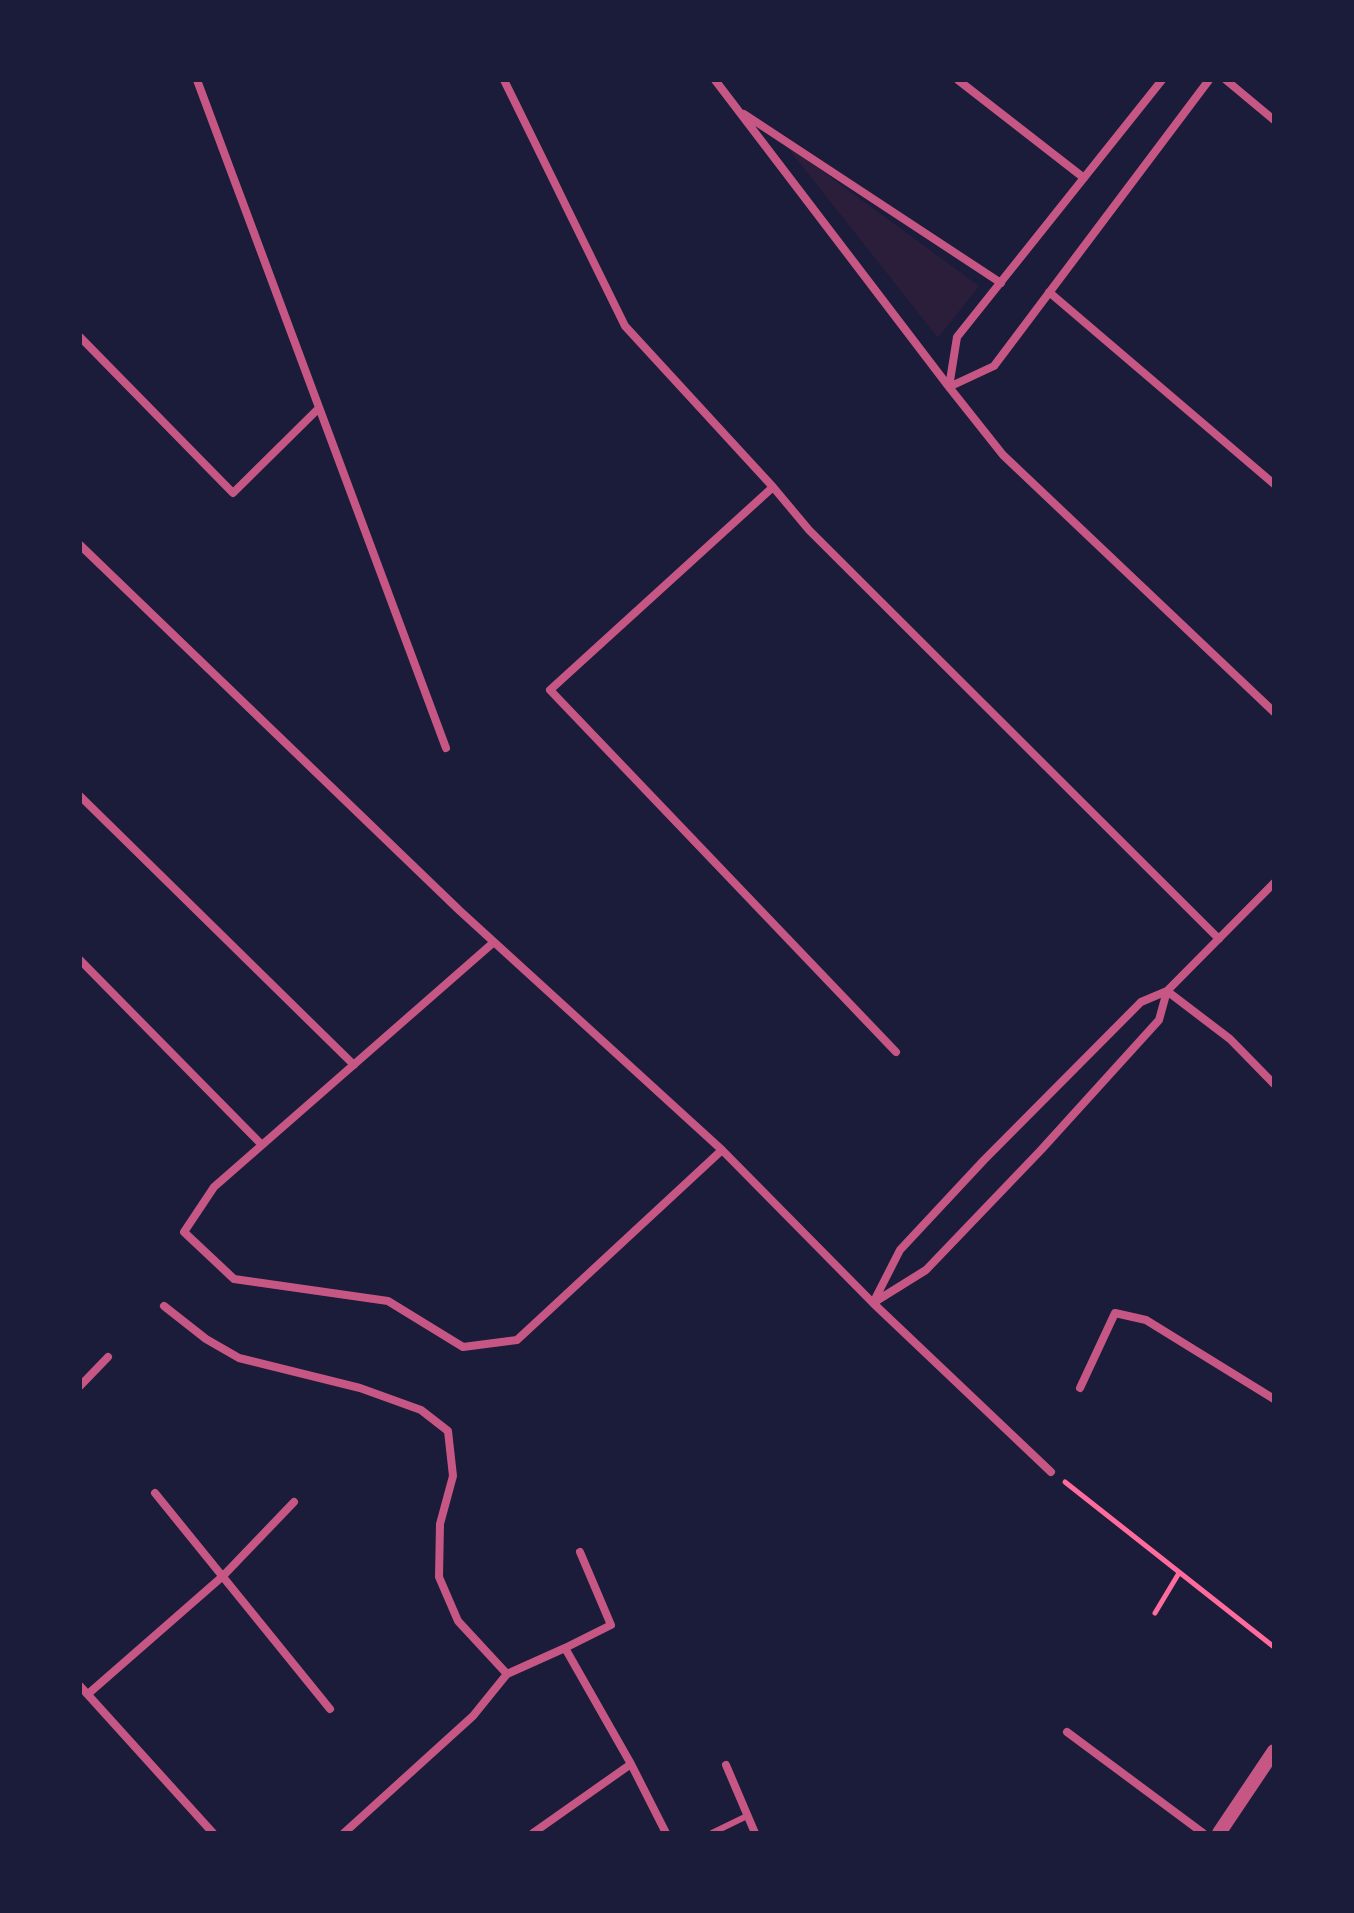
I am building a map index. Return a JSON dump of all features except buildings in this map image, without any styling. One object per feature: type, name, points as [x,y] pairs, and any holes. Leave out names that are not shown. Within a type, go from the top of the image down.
[{"type":"street","points":[[197,80],[446,748]]},
{"type":"street","points":[[504,80],[625,326],[809,530],[1219,939]]},
{"type":"street","points":[[715,80],[1003,455],[1274,712]]},
{"type":"street","points":[[958,80],[1084,178]]},
{"type":"street","points":[[949,387],[957,337],[1162,80]]},
{"type":"street","points":[[949,387],[994,366],[1209,80]]},
{"type":"street","points":[[1226,80],[1274,120]]},
{"type":"street","points":[[738,110],[1001,283]]},
{"type":"street","points":[[1049,292],[1274,484]]},
{"type":"street","points":[[80,337],[233,493],[319,408]]},
{"type":"street","points":[[773,487],[550,690],[896,1052]]},
{"type":"street","points":[[80,545],[494,942],[722,1150],[873,1303],[1051,1472]]},
{"type":"street","points":[[80,796],[354,1065]]},
{"type":"street","points":[[873,1303],[900,1250],[984,1160],[1141,1002],[1167,991],[1274,883]]},
{"type":"street","points":[[494,942],[214,1187],[184,1232],[234,1279],[388,1301],[463,1347],[517,1340],[722,1150]]},
{"type":"street","points":[[80,960],[262,1145]]},
{"type":"street","points":[[1167,991],[1230,1039],[1274,1084]]},
{"type":"street","points":[[873,1303],[926,1270],[1041,1150],[1159,1020],[1167,991]]},
{"type":"street","points":[[164,1306],[206,1339],[239,1358],[360,1388],[421,1410],[448,1431],[453,1476],[440,1524],[439,1577],[458,1621],[507,1674]]},
{"type":"street","points":[[1080,1388],[1115,1313],[1146,1320],[1274,1399]]},
{"type":"street","points":[[80,1386],[108,1357]]},
{"type":"street","points":[[155,1493],[330,1709]]},
{"type":"street","points":[[88,1694],[223,1576],[294,1502]]},
{"type":"street","points":[[344,1833],[473,1716],[507,1674],[611,1625],[580,1552]]},
{"type":"street","points":[[565,1648],[666,1833]]},
{"type":"street","points":[[80,1686],[213,1833]]},
{"type":"street","points":[[1067,1732],[1203,1833]]},
{"type":"street","points":[[1219,1833],[1274,1753]]},
{"type":"street","points":[[533,1833],[631,1764]]},
{"type":"street","points":[[726,1765],[755,1833]]},
{"type":"lane","points":[[712,1833],[747,1816]]},
{"type":"path","points":[[1051,1472],[1274,1647]]},
{"type":"path","points":[[1155,1613],[1179,1573]]},
{"type":"shaded area","points":[[784,143],[979,286],[938,338]]}]
